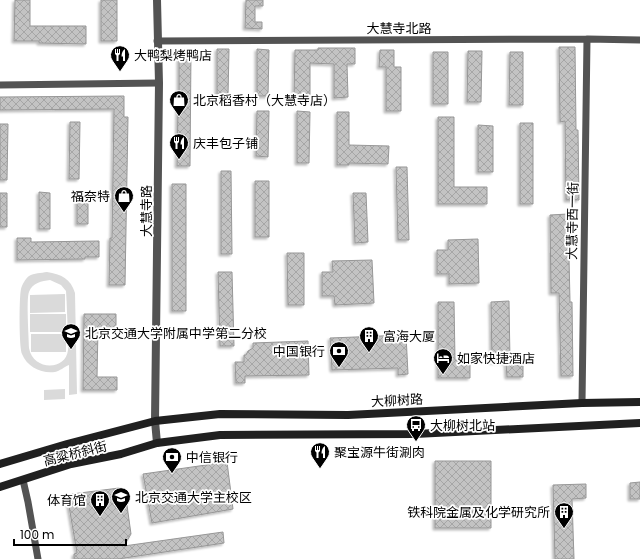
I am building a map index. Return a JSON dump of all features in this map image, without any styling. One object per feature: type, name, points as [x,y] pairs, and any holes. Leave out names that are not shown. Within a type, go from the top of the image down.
[{"type":"main road","name":"大柳树路","points":[[155,422],[220,414],[348,415],[582,403],[640,402]]},
{"type":"main road","name":"高粱桥斜街","points":[[0,464],[67,444],[155,422]]},
{"type":"main road","points":[[157,443],[220,435],[415,434],[640,423]]},
{"type":"main road","name":"高粱桥斜街","points":[[0,487],[72,464],[121,454],[157,443]]},
{"type":"street","name":"大慧寺路","points":[[157,0],[158,83],[155,422],[157,443]]},
{"type":"street","name":"大慧寺西一街","points":[[582,403],[587,39]]},
{"type":"street","name":"大慧寺北路","points":[[157,41],[640,40]]},
{"type":"street","points":[[0,85],[158,83]]},
{"type":"street","points":[[23,480],[38,559]]},
{"type":"shaded area","points":[[47,272],[57,274],[65,278],[71,284],[75,293],[77,394],[69,395],[69,365],[57,371],[40,371],[27,363],[21,350],[21,289],[29,276]],"holes":[[[50,280],[61,285],[66,291],[68,350],[66,357],[62,362],[49,366],[36,361],[29,348],[28,296],[32,286],[38,283]]]},
{"type":"shaded area","points":[[65,294],[65,312],[30,313],[30,295]]},
{"type":"shaded area","points":[[30,314],[66,314],[66,332],[30,332]]},
{"type":"shaded area","points":[[31,334],[66,334],[66,352],[31,352]]},
{"type":"shaded area","points":[[65,389],[65,399],[44,400],[44,390]]},
{"type":"building","points":[[15,0],[30,0],[30,26],[86,26],[86,44],[14,41]]},
{"type":"building","points":[[101,0],[117,0],[117,41],[101,41]]},
{"type":"building","points":[[246,0],[263,0],[263,6],[255,6],[255,22],[262,22],[262,29],[245,28]]},
{"type":"building","points":[[559,47],[575,47],[579,200],[566,200],[565,121],[560,122]]},
{"type":"building","points":[[318,48],[355,48],[355,64],[347,64],[348,97],[334,98],[334,64],[310,63],[310,98],[294,98],[295,50],[318,50]]},
{"type":"building","points":[[217,49],[229,49],[228,96],[217,96]]},
{"type":"building","points":[[257,49],[269,50],[268,96],[257,96]]},
{"type":"building","points":[[179,50],[191,50],[190,166],[177,166]]},
{"type":"building","points":[[380,50],[394,50],[394,67],[401,67],[401,111],[386,111],[386,67],[379,67]]},
{"type":"building","points":[[468,51],[482,51],[481,102],[467,102]]},
{"type":"building","points":[[433,52],[448,52],[448,104],[433,104]]},
{"type":"building","points":[[510,52],[523,52],[523,105],[509,105]]},
{"type":"building","points":[[124,96],[124,117],[128,117],[125,285],[109,285],[110,238],[112,238],[114,109],[0,110],[0,97]]},
{"type":"building","points":[[257,111],[269,111],[268,157],[256,156]]},
{"type":"building","points":[[297,111],[310,112],[309,163],[297,163]]},
{"type":"building","points":[[337,112],[349,112],[349,145],[389,146],[388,164],[349,163],[349,165],[337,165]]},
{"type":"building","points":[[438,117],[454,117],[454,187],[487,187],[487,204],[438,204]]},
{"type":"building","points":[[70,122],[80,122],[79,179],[69,179]]},
{"type":"building","points":[[520,123],[533,123],[533,204],[520,204]]},
{"type":"building","points":[[0,124],[8,124],[7,180],[0,180]]},
{"type":"building","points":[[478,125],[493,126],[493,172],[478,172]]},
{"type":"building","points":[[396,167],[407,167],[409,240],[398,240]]},
{"type":"building","points":[[221,171],[231,171],[232,254],[221,254]]},
{"type":"building","points":[[255,181],[269,181],[269,237],[255,237]]},
{"type":"building","points":[[172,184],[186,184],[186,311],[172,311]]},
{"type":"building","points":[[39,192],[50,193],[50,229],[39,229]]},
{"type":"building","points":[[0,193],[7,193],[7,227],[0,227]]},
{"type":"building","points":[[77,193],[88,193],[88,224],[77,224]]},
{"type":"building","points":[[353,193],[366,193],[368,242],[355,243]]},
{"type":"building","points":[[568,214],[570,302],[572,302],[573,376],[561,376],[559,293],[551,293],[550,215]]},
{"type":"building","points":[[17,238],[31,238],[31,242],[99,241],[99,257],[85,257],[85,259],[17,260]]},
{"type":"building","points":[[478,239],[479,283],[449,284],[449,274],[437,274],[437,250],[448,250],[448,240]]},
{"type":"building","points":[[287,253],[304,253],[304,305],[288,305]]},
{"type":"building","points":[[372,260],[374,303],[335,305],[334,296],[322,296],[322,272],[333,272],[332,261]]},
{"type":"building","points":[[218,272],[232,272],[234,346],[220,346]]},
{"type":"building","points":[[509,301],[510,362],[492,362],[491,302]]},
{"type":"building","points":[[438,302],[454,302],[455,360],[470,360],[470,378],[438,378]]},
{"type":"building","points":[[84,314],[116,314],[116,328],[98,328],[97,377],[117,377],[117,390],[83,390]]},
{"type":"building","name":"富海大厦","points":[[406,335],[408,374],[398,375],[398,368],[332,370],[330,338]]},
{"type":"building","points":[[308,341],[309,375],[245,376],[245,383],[236,383],[235,362],[244,362],[244,355],[246,355],[248,351],[253,348],[253,343]]},
{"type":"building","points":[[506,363],[523,363],[523,377],[507,377]]},
{"type":"building","points":[[435,461],[491,461],[491,528],[435,528]]},
{"type":"building","points":[[227,462],[233,509],[152,523],[143,474]]},
{"type":"building","points":[[640,482],[640,499],[630,499],[630,483]]},
{"type":"building","name":"铁科院金属及化学研究所","points":[[586,484],[586,498],[572,499],[574,559],[555,559],[553,485]]},
{"type":"building","name":"体育馆","points":[[119,488],[125,491],[131,534],[124,546],[223,532],[224,543],[118,559],[74,559],[74,554],[77,553],[68,500],[72,494]]},
{"type":"place","name":"大鸭梨烤鸭店","points":[[120,72]]},
{"type":"place","name":"北京稻香村（大慧寺店）","points":[[179,117]]},
{"type":"place","name":"庆丰包子铺","points":[[179,160]]},
{"type":"place","name":"福奈特","points":[[124,213]]},
{"type":"place","name":"北京交通大学附属中学第二分校","points":[[71,350]]},
{"type":"place","name":"富海大厦","points":[[369,353]]},
{"type":"place","name":"中国银行","points":[[339,368]]},
{"type":"place","name":"如家快捷酒店","points":[[443,375]]},
{"type":"place","name":"大柳树北站","points":[[416,442]]},
{"type":"place","name":"聚宝源牛街涮肉","points":[[320,469]]},
{"type":"place","name":"中信银行","points":[[172,474]]},
{"type":"place","name":"北京交通大学主校区","points":[[121,514]]},
{"type":"place","name":"体育馆","points":[[100,517]]},
{"type":"place","name":"铁科院金属及化学研究所","points":[[564,529]]}]
